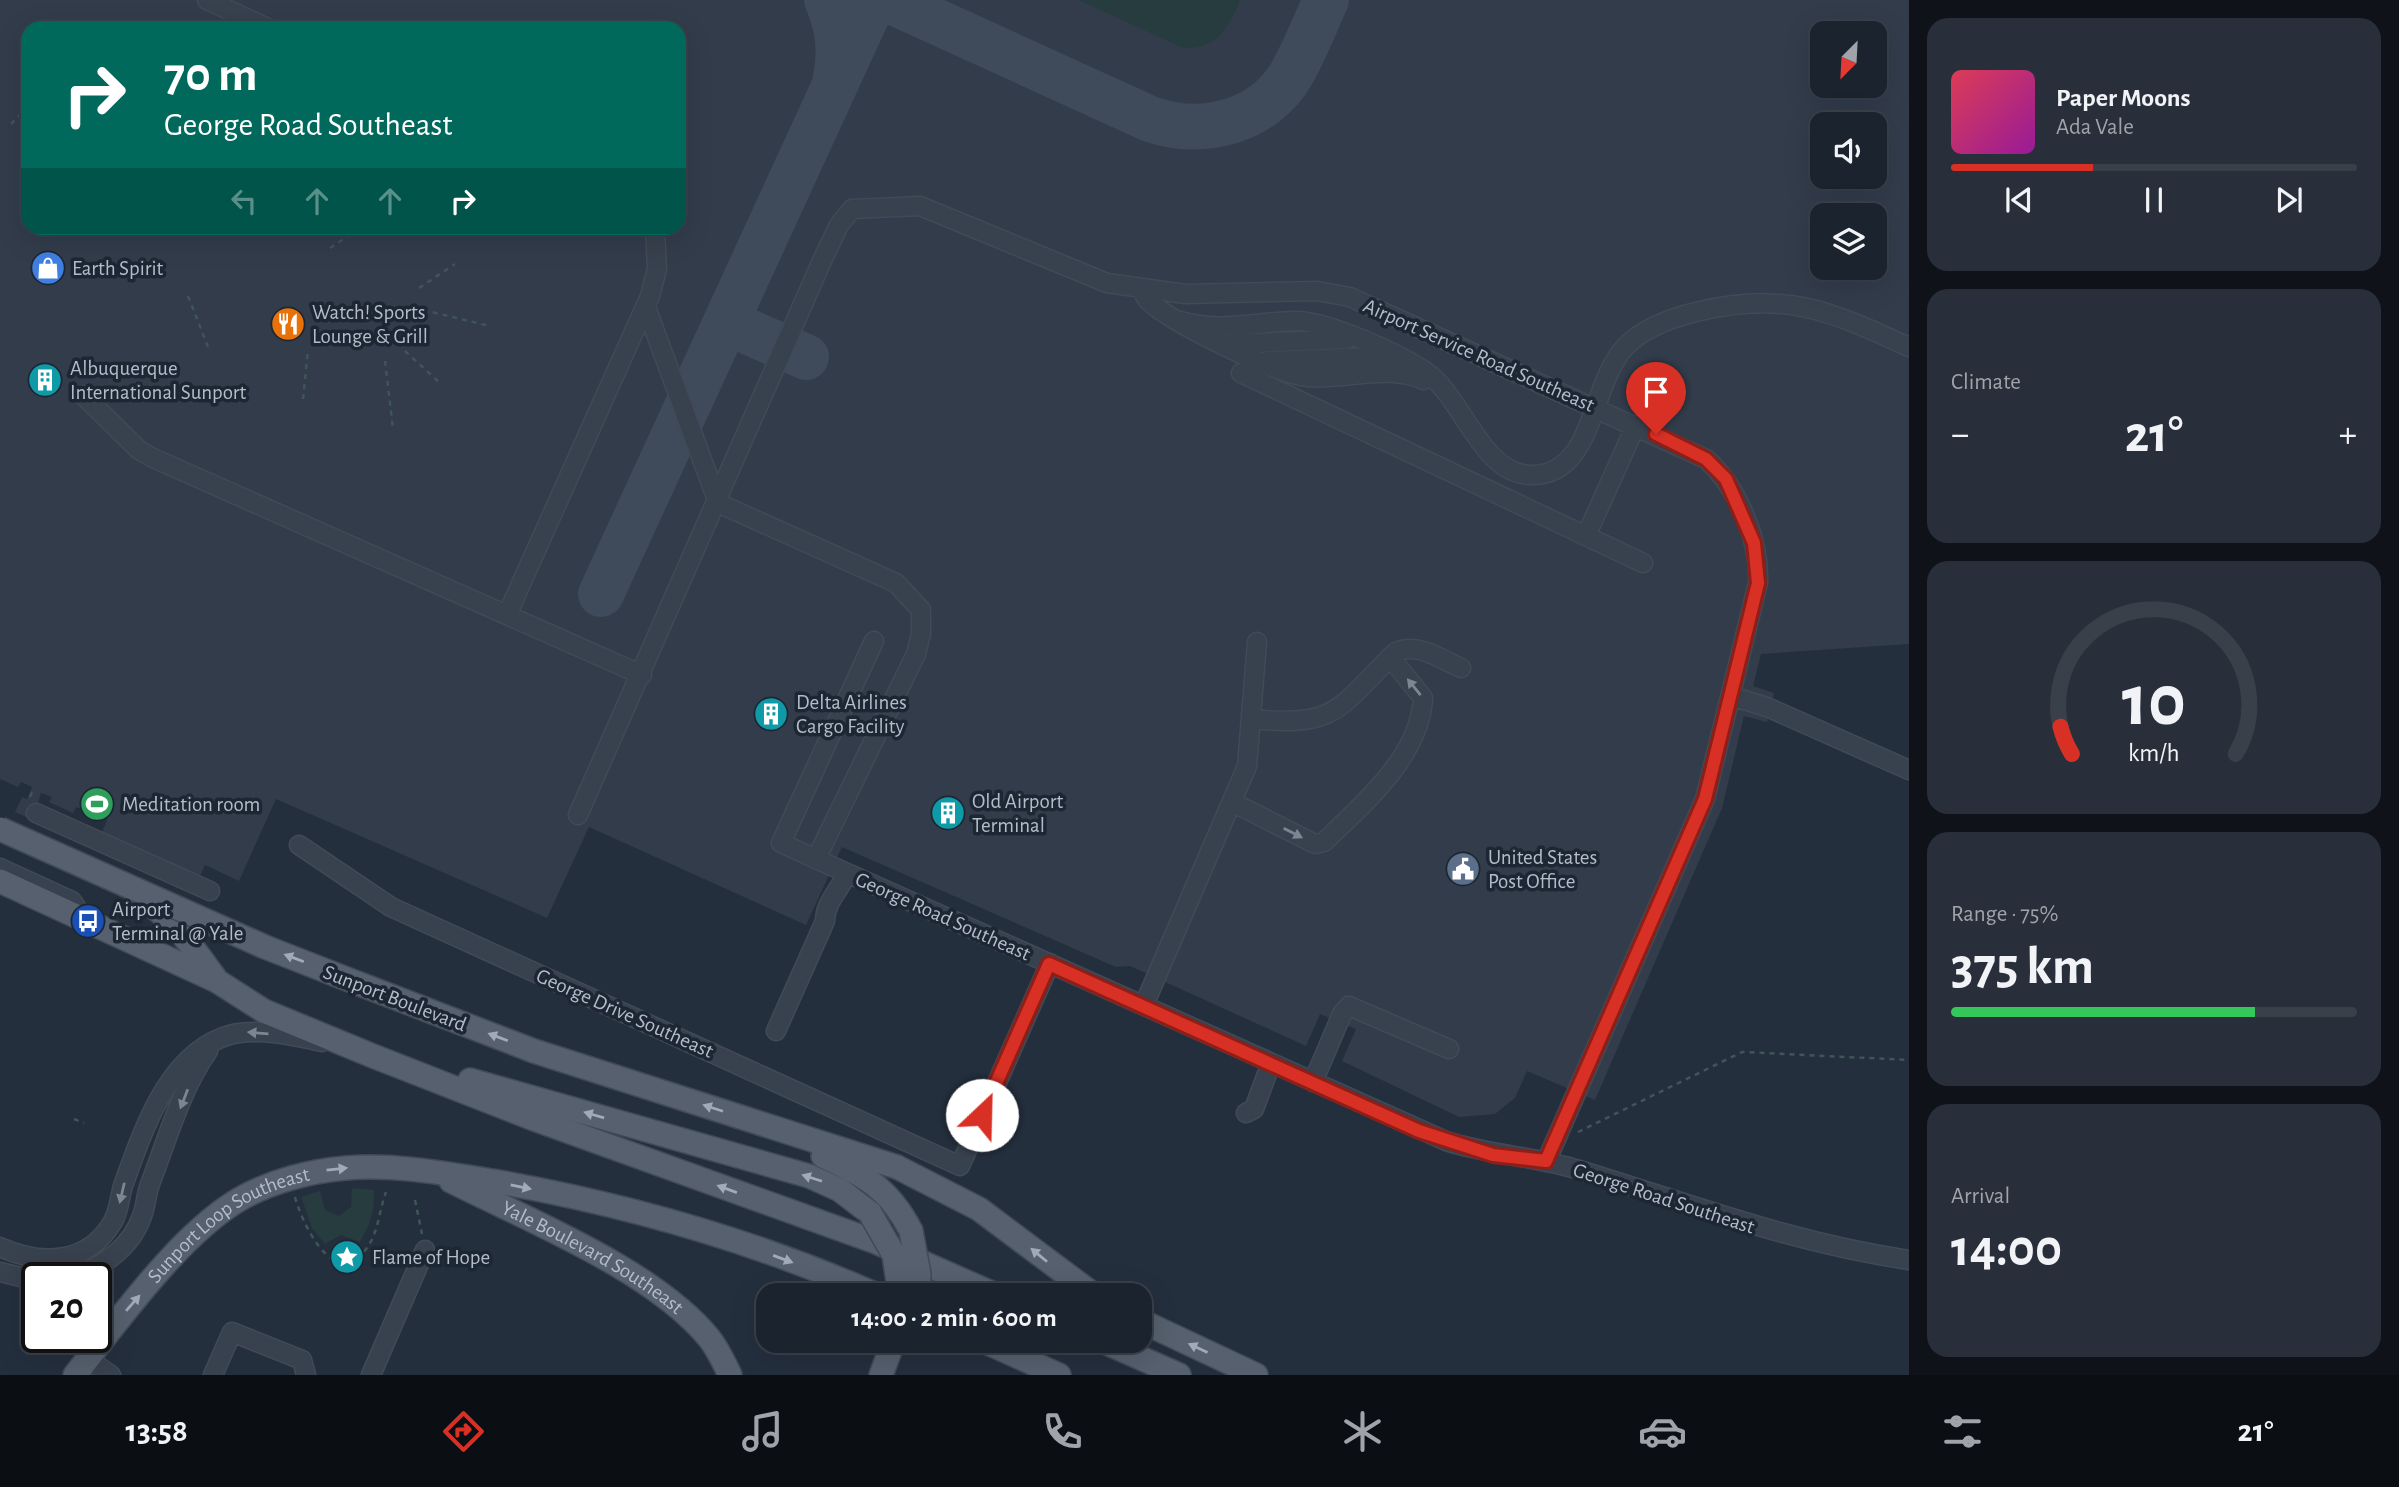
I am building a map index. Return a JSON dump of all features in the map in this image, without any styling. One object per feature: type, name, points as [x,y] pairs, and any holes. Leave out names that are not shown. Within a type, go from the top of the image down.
[{"type":"main road","name":"Sunport Boulevard","points":[[0,832],[124,889],[156,908],[182,933],[217,981]]},
{"type":"main road","name":"Sunport Boulevard","points":[[0,832],[265,947],[534,1051],[897,1167],[953,1194],[1003,1226],[1078,1283]]},
{"type":"main road","name":"Sunport Boulevard","points":[[0,881],[217,981],[264,1011],[381,1060],[876,1242],[969,1283]]},
{"type":"main road","points":[[381,1060],[446,1073],[809,1176],[840,1190],[870,1213],[894,1255],[898,1283]]},
{"type":"main road","points":[[802,1137],[818,1153],[858,1171],[900,1210],[911,1231],[919,1283]]},
{"type":"main road","name":"Sunport Loop Southeast","points":[[81,1367],[189,1240],[242,1198],[284,1181],[327,1170],[429,1170]]},
{"type":"main road","points":[[429,1170],[648,1214],[843,1283]]},
{"type":"main road","name":"Yale Boulevard Southeast","points":[[429,1170],[645,1283],[688,1315],[711,1340],[730,1375]]},
{"type":"main road","points":[[1152,1326],[1256,1375]]},
{"type":"main road","points":[[711,1340],[725,1350],[743,1375]]},
{"type":"main road","points":[[881,1375],[891,1353]]},
{"type":"main road","points":[[1010,1353],[1059,1375]]},
{"type":"main road","points":[[1129,1353],[1179,1375]]},
{"type":"street","points":[[207,0],[253,21]]},
{"type":"street","name":"Airport Service Road Southeast","points":[[578,815],[642,676],[839,225],[852,209],[920,206],[1107,283],[1185,294],[1335,293],[1365,303],[1695,452],[1717,468],[1733,491],[1754,543],[1758,583],[1698,819],[1546,1161]]},
{"type":"street","points":[[507,615],[646,307],[657,269],[655,235]]},
{"type":"street","points":[[1140,288],[1148,301],[1218,342],[1302,377],[1391,372],[1408,374],[1446,392]]},
{"type":"street","points":[[1180,321],[1221,329],[1296,321],[1313,322],[1365,342],[1433,377],[1492,457],[1501,465],[1522,474],[1545,473],[1566,463],[1580,446],[1596,407],[1601,384],[1626,346],[1661,322],[1719,306],[1773,302],[1819,309],[1909,347]]},
{"type":"street","points":[[646,307],[718,503],[896,583],[921,610],[921,634],[916,654],[816,859]]},
{"type":"street","points":[[1218,342],[1258,344],[1333,338],[1365,342]]},
{"type":"street","points":[[1257,359],[1301,361],[1372,357],[1414,365]]},
{"type":"street","points":[[1241,373],[1643,563]]},
{"type":"street","points":[[83,395],[139,450],[642,676]]},
{"type":"street","points":[[1586,536],[1636,425]]},
{"type":"street","name":"George Road Southeast","points":[[874,641],[781,844],[1144,1005],[1267,1070],[1313,1082],[1446,1141],[1493,1155],[1546,1161],[1768,1231],[1842,1249],[1909,1260]]},
{"type":"street","points":[[1144,1005],[1247,766],[1257,642]]},
{"type":"street","points":[[1252,719],[1301,722],[1327,715],[1348,701],[1390,657],[1404,648],[1413,648],[1461,668]]},
{"type":"street","points":[[1232,802],[1315,844],[1324,842],[1397,768],[1423,710],[1423,698],[1390,657]]},
{"type":"street","points":[[1731,696],[1767,707],[1909,770]]},
{"type":"street","points":[[36,813],[210,891]]},
{"type":"street","name":"George Drive Southeast","points":[[299,845],[391,907],[960,1166],[1049,964]]},
{"type":"street","points":[[0,868],[72,901],[84,919]]},
{"type":"street","points":[[776,1031],[825,921],[825,912],[831,898],[838,893],[847,873]]},
{"type":"street","points":[[1313,1082],[1342,1014],[1349,1006],[1449,1049]]},
{"type":"street","points":[[0,1247],[21,1256],[47,1260],[73,1255],[95,1243],[118,1213],[123,1186],[134,1156],[169,1082],[192,1057],[217,1040],[247,1032],[260,1033],[319,1042],[381,1060]]},
{"type":"street","points":[[104,1262],[131,1238],[142,1218],[147,1192],[190,1081],[217,1040]]},
{"type":"street","points":[[371,1375],[424,1242]]},
{"type":"street","points":[[0,1272],[21,1277]]},
{"type":"street","points":[[213,1375],[232,1332],[302,1360],[306,1375]]},
{"type":"street","points":[[81,1367],[111,1375]]},
{"type":"path","points":[[11,124],[21,114]]},
{"type":"path","points":[[330,248],[350,235]]},
{"type":"path","points":[[419,288],[455,264]]},
{"type":"path","points":[[188,296],[208,347]]},
{"type":"path","points":[[423,310],[490,327]]},
{"type":"path","points":[[303,398],[308,350]]},
{"type":"path","points":[[405,351],[441,384]]},
{"type":"path","points":[[385,361],[393,429]]},
{"type":"path","points":[[1553,1144],[1742,1052],[1909,1060]]},
{"type":"path","points":[[74,1119],[85,1123]]},
{"type":"path","points":[[295,1198],[304,1224],[320,1249],[342,1261],[353,1260],[362,1254],[371,1241],[386,1192]]},
{"type":"path","points":[[415,1200],[424,1242]]},
{"type":"shaded area","name":"Albuquerque International Sunport","points":[[0,0],[1909,0],[1909,644],[1761,654],[1753,686],[1774,693],[1767,722],[1744,716],[1722,808],[1595,1100],[1527,1071],[1515,1098],[1495,1114],[1459,1117],[1342,1061],[1356,1029],[1320,1014],[1306,1046],[1130,966],[1116,967],[842,847],[806,925],[589,827],[547,918],[276,799],[239,881],[205,865],[200,876],[102,832],[108,818],[76,807],[73,813],[49,802],[52,797],[41,793],[33,820],[15,812],[22,797],[27,799],[32,787],[21,782],[18,787],[0,779]]},
{"type":"green space","points":[[1079,0],[1240,0],[1231,20],[1219,36],[1203,46],[1193,48],[1181,47]]},
{"type":"green space","points":[[352,1188],[374,1190],[373,1211],[367,1230],[360,1242],[341,1235],[325,1244],[312,1228],[301,1197],[320,1191],[325,1210],[339,1216],[351,1207]]},
{"type":"taxiway","points":[[827,0],[838,37],[836,76]]},
{"type":"taxiway","points":[[601,594],[874,0]]},
{"type":"taxiway","points":[[889,0],[1150,119],[1190,126],[1229,122],[1265,104],[1280,90],[1292,73],[1326,0]]},
{"type":"taxiway","points":[[726,322],[806,357]]},
{"type":"place","name":"Earth Spirit","points":[[48,268]]},
{"type":"place","name":"Watch! Sports Lounge & Grill","points":[[288,324]]},
{"type":"place","name":"Albuquerque International Sunport","points":[[45,380]]},
{"type":"place","name":"Delta Airlines Cargo Facility","points":[[771,714]]},
{"type":"place","name":"Meditation room","points":[[97,804]]},
{"type":"place","name":"Old Airport Terminal","points":[[948,813]]},
{"type":"place","name":"United States Post Office","points":[[1463,869]]},
{"type":"place","name":"Airport Terminal @ Yale","points":[[88,921]]},
{"type":"place","name":"Flame of Hope","points":[[347,1257]]},
{"type":"route","points":[[982,1115],[1049,964],[1419,1131],[1493,1155],[1546,1161],[1698,819],[1758,583],[1759,570],[1754,543],[1726,479],[1706,459],[1656,434]]}]
